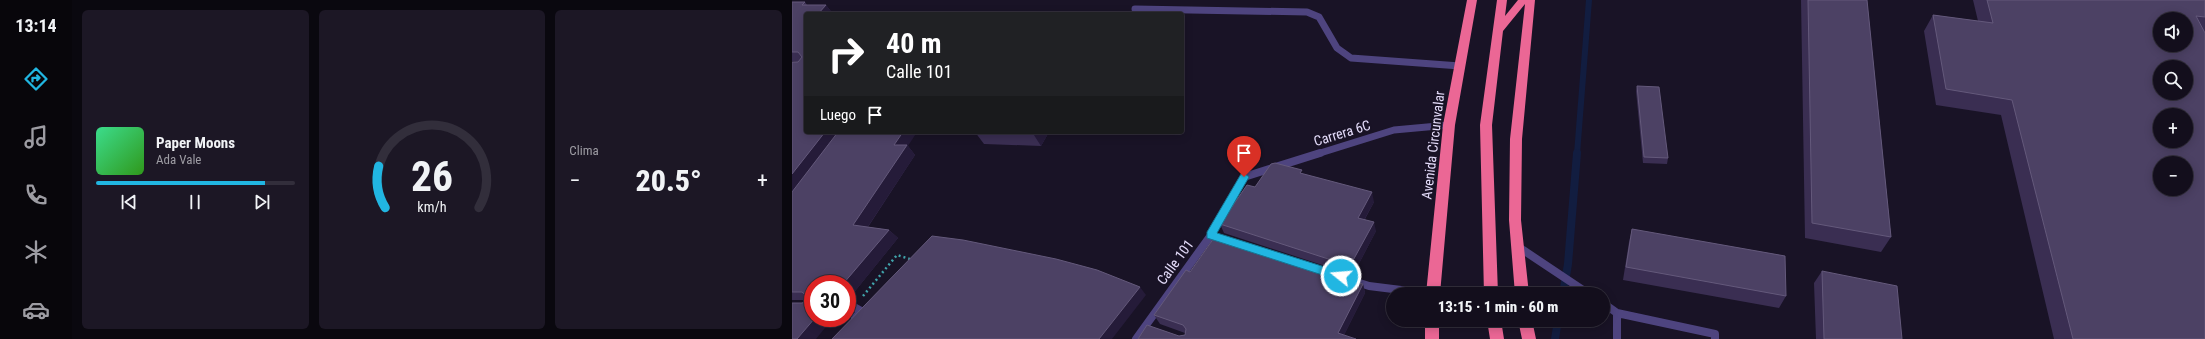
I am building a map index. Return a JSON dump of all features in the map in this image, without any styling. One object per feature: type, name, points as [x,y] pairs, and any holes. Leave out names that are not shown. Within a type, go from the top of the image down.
[{"type":"highway","name":"Avenida Circunvalar","points":[[1434,287],[1449,125],[1472,0]]},
{"type":"highway","points":[[1492,287],[1486,125],[1502,0]]},
{"type":"highway","points":[[1497,33],[1523,0]]},
{"type":"highway","points":[[1521,287],[1515,220],[1516,139],[1530,0]]},
{"type":"highway","points":[[1432,327],[1432,339]]},
{"type":"highway","points":[[1495,327],[1497,339]]},
{"type":"highway","points":[[1526,327],[1529,339]]},
{"type":"street","points":[[1135,9],[1308,12],[1318,17],[1337,48],[1351,58],[1385,62],[1460,66]]},
{"type":"street","name":"Carrera 6C","points":[[1244,177],[1394,130],[1449,125]]},
{"type":"street","name":"Calle 101","points":[[1136,339],[1150,326],[1214,236],[1244,177]]},
{"type":"street","points":[[1517,246],[1578,287]]},
{"type":"street","points":[[1324,271],[1369,286],[1386,288]]},
{"type":"street","points":[[1610,308],[1617,313],[1715,334],[1715,339]]},
{"type":"street","points":[[1617,313],[1617,339]]},
{"type":"path","points":[[856,306],[897,255],[920,262]]},
{"type":"building","points":[[1808,0],[1867,0],[1891,237],[1812,223]]},
{"type":"building","points":[[1987,0],[2205,0],[2205,17],[2196,16],[2205,33],[2205,339],[2073,339],[2012,100],[1946,89],[1933,15],[1993,23]]},
{"type":"building","points":[[792,2],[805,2],[802,5],[826,5],[820,12],[804,12],[804,134],[823,134],[792,174],[792,62],[798,62],[802,57],[798,52],[792,52]]},
{"type":"building","points":[[1637,86],[1659,87],[1668,158],[1644,157]]},
{"type":"building","points":[[836,134],[902,134],[894,145],[907,145],[853,225],[889,230],[851,275],[804,275],[804,294],[802,292],[792,292],[792,192]]},
{"type":"building","points":[[1275,163],[1302,170],[1300,173],[1372,192],[1358,218],[1374,222],[1350,266],[1220,224],[1247,185],[1255,187],[1271,164]]},
{"type":"building","points":[[1632,229],[1785,256],[1786,296],[1626,267]]},
{"type":"building","points":[[1216,235],[1345,276],[1343,279],[1363,284],[1338,333],[1356,339],[1138,339],[1147,325],[1179,336],[1185,335],[1186,329],[1183,325],[1154,315],[1186,270],[1190,272]]},
{"type":"building","points":[[932,236],[963,240],[1056,259],[1097,270],[1140,287],[1099,339],[832,339],[844,327],[856,327],[856,314]]},
{"type":"building","points":[[1822,271],[1897,286],[1902,339],[1824,339]]},
{"type":"building","points":[[804,302],[804,327],[807,327],[797,339],[792,339],[792,303]]},
{"type":"waterway","points":[[1577,154],[1589,0]]},
{"type":"waterway","points":[[1564,287],[1568,264],[1577,153]]},
{"type":"waterway","points":[[1555,339],[1557,327]]},
{"type":"route","points":[[1244,177],[1210,235],[1341,276]]}]
